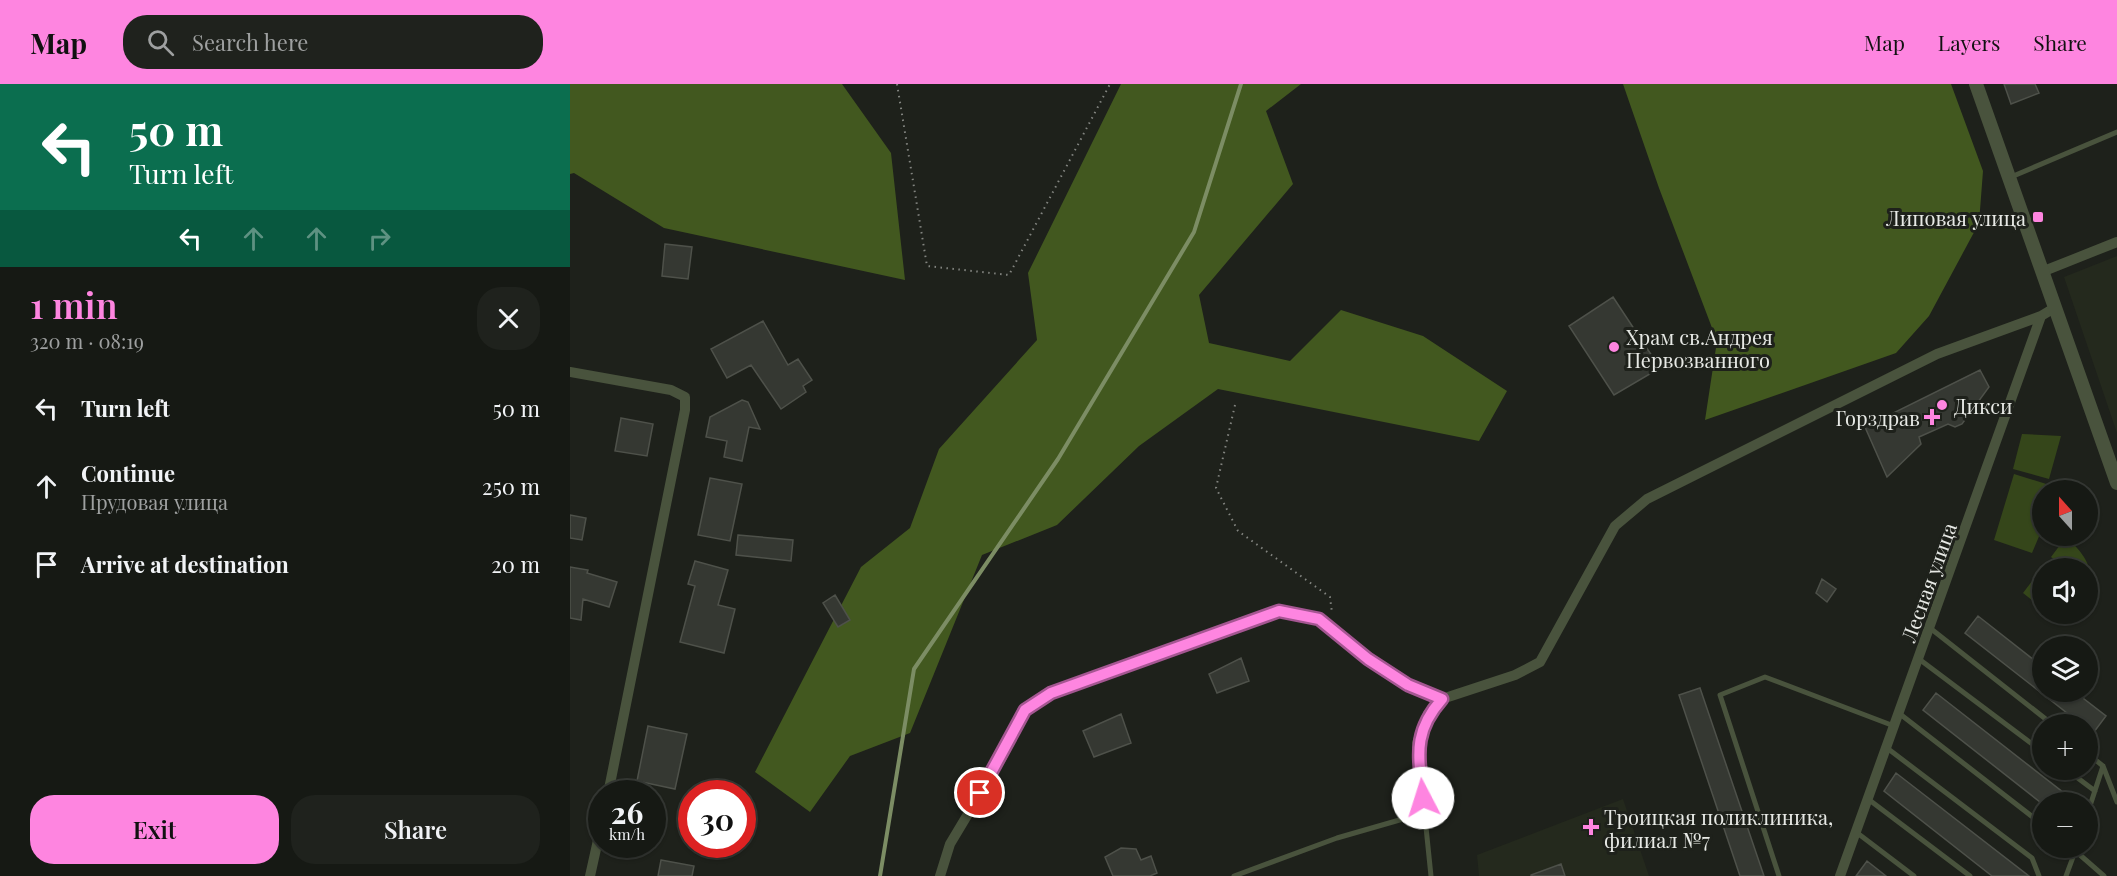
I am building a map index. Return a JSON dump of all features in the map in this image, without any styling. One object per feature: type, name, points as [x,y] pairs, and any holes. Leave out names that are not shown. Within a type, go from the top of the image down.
[{"type":"street","points":[[1976,84],[2011,177],[2117,483]]},
{"type":"street","points":[[2044,272],[2117,242]]},
{"type":"street","points":[[1423,798],[1418,743],[1428,714],[1442,699],[1515,675],[1540,662],[1615,526],[1647,499],[1937,354],[2041,316],[2056,307]]},
{"type":"street","name":"Лесная улица","points":[[1840,876],[2041,316]]},
{"type":"street","points":[[570,372],[671,390],[685,397],[686,410],[611,780]]},
{"type":"street","points":[[940,876],[950,844],[1001,759],[1025,710],[1051,693],[1279,611],[1319,619],[1368,659],[1408,685],[1442,699]]},
{"type":"street","points":[[590,876],[594,858]]},
{"type":"lane","points":[[2011,177],[2117,132]]},
{"type":"lane","points":[[1930,628],[2039,714]]},
{"type":"lane","points":[[1919,659],[2032,744]]},
{"type":"lane","points":[[1779,876],[1720,694],[1765,677],[1895,727]]},
{"type":"lane","points":[[1900,714],[2032,816]]},
{"type":"lane","points":[[1887,748],[2032,858],[2039,876]]},
{"type":"lane","points":[[2098,762],[2103,766],[2117,802]]},
{"type":"lane","points":[[2081,780],[2095,790],[2103,766]]},
{"type":"lane","points":[[1234,876],[1337,838],[1403,819],[1423,798]]},
{"type":"lane","points":[[1423,798],[1431,876]]},
{"type":"lane","points":[[1868,799],[1970,876]]},
{"type":"lane","points":[[1856,832],[1914,876]]},
{"type":"lane","points":[[2066,876],[2071,858]]},
{"type":"lane","points":[[2085,858],[2104,876]]},
{"type":"path","points":[[897,84],[927,266],[1009,275],[1110,84]]},
{"type":"path","points":[[1234,405],[1216,488],[1238,531],[1330,597],[1334,631]]},
{"type":"shaded area","points":[[2117,256],[2117,433],[2064,277]]},
{"type":"shaded area","name":"Троицкая поликлиника, филиал №7","points":[[1623,799],[1649,876],[1479,876],[1477,855]]},
{"type":"green space","points":[[570,84],[842,84],[891,153],[905,280],[664,228],[574,173],[570,174]]},
{"type":"green space","points":[[1121,84],[1301,84],[1266,111],[1293,184],[1199,295],[1209,343],[1290,361],[1341,310],[1423,336],[1507,391],[1479,441],[1218,389],[1139,446],[1057,525],[982,555],[910,733],[850,756],[810,812],[755,772],[861,567],[910,528],[939,449],[1037,340],[1028,273]]},
{"type":"green space","points":[[1623,84],[1951,84],[1983,171],[1979,223],[1929,316],[1896,353],[1705,420],[1717,341],[1659,188]]},
{"type":"green space","points":[[2022,434],[2061,436],[2049,479],[2013,469]]},
{"type":"green space","points":[[2014,474],[2033,480],[2032,546],[2035,546],[2032,553],[1994,540]]},
{"type":"green space","points":[[2059,546],[2074,546],[2085,558],[2052,558]]},
{"type":"green space","points":[[2032,581],[2032,600],[2023,593]]},
{"type":"building","points":[[2004,84],[2035,84],[2039,93],[2011,104]]},
{"type":"building","points":[[665,244],[692,247],[688,279],[662,276]]},
{"type":"building","name":"Храм св.Андрея Первозванного","points":[[1613,297],[1660,368],[1614,395],[1569,326]]},
{"type":"building","points":[[763,321],[788,365],[798,359],[812,380],[803,386],[806,392],[781,409],[751,365],[727,378],[711,349]]},
{"type":"building","name":"Дикси","points":[[1980,370],[1989,387],[1962,424],[1955,427],[1948,424],[1919,437],[1921,444],[1887,477],[1865,427]]},
{"type":"building","points":[[742,400],[748,402],[760,429],[749,427],[742,461],[724,457],[727,441],[706,437],[710,417]]},
{"type":"building","points":[[621,418],[653,424],[647,456],[615,451]]},
{"type":"building","points":[[710,478],[742,484],[730,541],[698,535]]},
{"type":"building","points":[[570,515],[586,518],[582,540],[570,538]]},
{"type":"building","points":[[738,535],[793,540],[791,561],[736,555]]},
{"type":"building","points":[[695,561],[728,570],[718,605],[735,609],[724,653],[680,642],[695,586],[688,584]]},
{"type":"building","points":[[570,567],[588,570],[587,573],[617,582],[609,607],[583,599],[581,620],[570,618]]},
{"type":"building","points":[[1822,579],[1836,589],[1827,602],[1816,593]]},
{"type":"building","points":[[835,595],[850,620],[838,627],[823,603]]},
{"type":"building","points":[[1978,616],[2032,658],[2032,686],[1965,633]]},
{"type":"building","points":[[1241,658],[1249,681],[1217,693],[1209,674]]},
{"type":"building","points":[[1700,688],[1764,876],[1740,876],[1679,695]]},
{"type":"building","points":[[1936,693],[2032,768],[2032,780],[2047,780],[2063,792],[2032,792],[2032,796],[1923,710]]},
{"type":"building","points":[[2053,702],[2088,702],[2106,716],[2098,727],[2098,714],[2068,714]]},
{"type":"building","points":[[1121,714],[1131,743],[1094,757],[1083,731]]},
{"type":"building","points":[[648,726],[687,734],[675,789],[666,787],[666,780],[637,780]]},
{"type":"building","points":[[1896,773],[2029,876],[1992,876],[1884,791]]},
{"type":"building","points":[[1121,848],[1136,849],[1141,860],[1151,856],[1157,873],[1150,876],[1113,876],[1105,857]]},
{"type":"building","points":[[661,860],[694,866],[692,876],[658,876]]},
{"type":"building","points":[[1867,861],[1886,876],[1856,876]]},
{"type":"building","points":[[1561,864],[1565,876],[1531,876],[1531,875]]},
{"type":"waterway","points":[[880,876],[914,669],[1058,459],[1194,232],[1241,84]]},
{"type":"place","name":"Липовая улица","points":[[2038,217]]},
{"type":"place","name":"Храм св.Андрея Первозванного","points":[[1614,347]]},
{"type":"place","name":"Дикси","points":[[1942,405]]},
{"type":"place","name":"Горздрав","points":[[1932,417]]},
{"type":"place","name":"Троицкая поликлиника, филиал №7","points":[[1591,827]]},
{"type":"route","points":[[980,793],[1001,759],[1025,710],[1051,693],[1279,611],[1319,619],[1368,659],[1408,685],[1442,699],[1428,714],[1418,743],[1423,798]]}]
